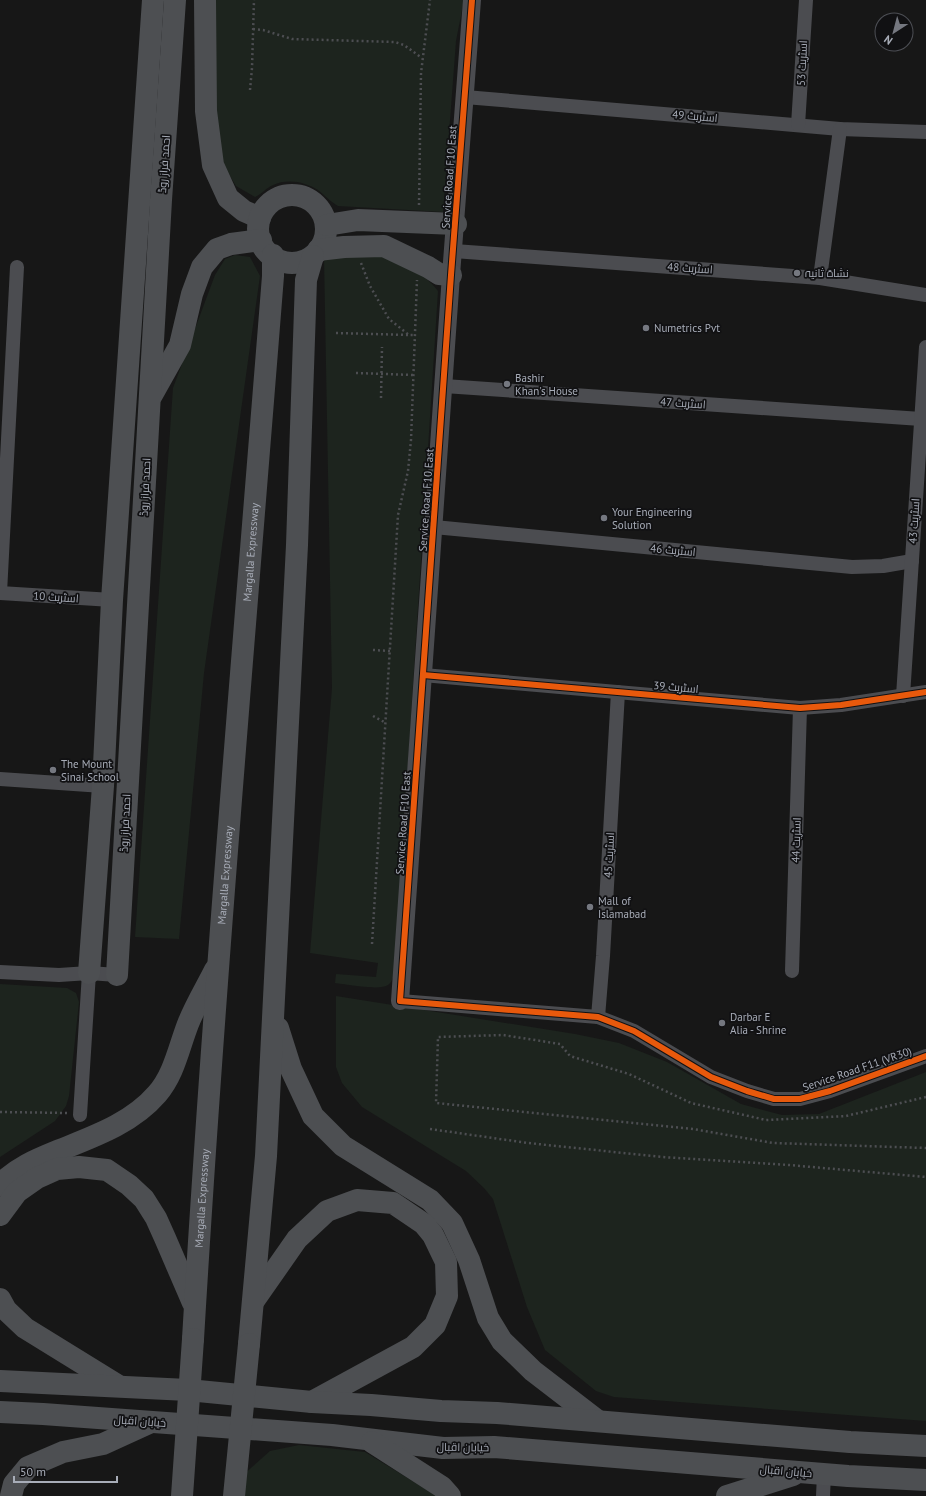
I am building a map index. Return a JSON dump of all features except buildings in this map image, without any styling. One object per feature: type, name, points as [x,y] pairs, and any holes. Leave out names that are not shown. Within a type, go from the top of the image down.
[{"type":"main road","name":"احمد فراز روڈ","points":[[88,973],[103,786],[112,600],[154,0]]},
{"type":"main road","name":"احمد فراز روڈ","points":[[117,975],[161,200],[175,0]]},
{"type":"main road","points":[[205,0],[206,111],[213,165],[228,198],[244,210],[260,218]]},
{"type":"main road","points":[[234,1496],[266,1156],[297,545],[306,280],[315,253],[324,243],[326,225],[320,208],[306,197],[288,194],[272,201],[260,218],[258,232],[267,248],[278,260],[296,263],[315,253],[344,247],[384,246],[417,261],[439,274],[451,275]]},
{"type":"main road","points":[[140,199],[144,206],[150,209],[155,207],[161,200]]},
{"type":"main road","points":[[326,225],[358,220],[456,224]]},
{"type":"main road","points":[[150,399],[180,345],[192,294],[202,267],[217,249],[231,244],[267,248]]},
{"type":"main road","name":"Margalla Expressway","points":[[182,1496],[203,1174],[273,276],[267,248]]},
{"type":"main road","points":[[0,1185],[6,1178],[30,1162],[97,1135],[128,1119],[158,1094],[170,1072],[189,1023],[220,960]]},
{"type":"main road","points":[[273,1013],[291,1069],[313,1116],[343,1146],[430,1200],[452,1223],[469,1260],[488,1318],[502,1341],[533,1371],[598,1421]]},
{"type":"main road","points":[[0,1215],[17,1192],[37,1178],[57,1169],[79,1167],[107,1170],[129,1185],[144,1199],[162,1231],[195,1308]]},
{"type":"main road","points":[[252,1303],[297,1239],[327,1212],[357,1200],[393,1203],[424,1224],[433,1235],[446,1262],[447,1296],[435,1325],[414,1347],[312,1402]]},
{"type":"main road","points":[[0,1299],[6,1310],[25,1328],[120,1387]]},
{"type":"main road","points":[[0,1381],[188,1390],[312,1402],[441,1411],[496,1413],[850,1442],[926,1446]]},
{"type":"main road","name":"خیابان اقبال","points":[[0,1412],[332,1435],[443,1448],[494,1447],[814,1473],[926,1480]]},
{"type":"main road","points":[[11,1496],[14,1484],[28,1467],[63,1452],[103,1444],[152,1422]]},
{"type":"main road","points":[[370,1440],[442,1486],[450,1496]]},
{"type":"main road","points":[[727,1496],[814,1473]]},
{"type":"street","name":"Service Road F10 East","points":[[400,1001],[451,275],[472,0]]},
{"type":"street","name":"اسٹریٹ 53","points":[[798,125],[806,0]]},
{"type":"street","name":"اسٹریٹ 49","points":[[465,97],[798,125],[926,132]]},
{"type":"street","points":[[820,278],[840,128]]},
{"type":"street","name":"اسٹریٹ 48","points":[[454,251],[820,278],[926,295]]},
{"type":"street","points":[[0,593],[17,267]]},
{"type":"street","name":"اسٹریٹ 43","points":[[903,696],[926,347]]},
{"type":"street","name":"اسٹریٹ 47","points":[[444,386],[921,419]]},
{"type":"street","name":"اسٹریٹ 46","points":[[434,527],[852,566],[883,566],[912,561]]},
{"type":"street","name":"اسٹریٹ 10","points":[[0,593],[112,600]]},
{"type":"street","name":"اسٹریٹ 39","points":[[423,675],[800,708],[840,705],[926,692]]},
{"type":"street","name":"اسٹریٹ 45","points":[[598,1017],[603,956],[618,692]]},
{"type":"street","name":"اسٹریٹ 44","points":[[792,971],[800,708]]},
{"type":"street","points":[[0,779],[103,786]]},
{"type":"street","points":[[0,972],[59,975],[88,973],[117,975]]},
{"type":"street","points":[[80,1115],[88,973]]},
{"type":"street","name":"Service Road F11 (VR30)","points":[[400,1001],[598,1017],[634,1031],[711,1077],[747,1091],[774,1099],[800,1099],[830,1091],[926,1056]]},
{"type":"street","points":[[814,1473],[822,1496]]},
{"type":"path","points":[[250,90],[254,0]]},
{"type":"path","points":[[419,222],[421,73],[430,0]]},
{"type":"path","points":[[253,30],[262,30],[292,38],[395,42],[404,45],[423,58]]},
{"type":"path","points":[[360,258],[370,286],[389,319],[409,335]]},
{"type":"path","points":[[372,944],[398,515],[408,471],[410,447],[417,261]]},
{"type":"path","points":[[336,333],[414,335]]},
{"type":"path","points":[[381,398],[382,347]]},
{"type":"path","points":[[356,373],[413,375]]},
{"type":"path","points":[[373,650],[390,651]]},
{"type":"path","points":[[373,716],[386,723]]},
{"type":"path","points":[[926,1097],[846,1116],[766,1120],[691,1103],[629,1074],[570,1056],[560,1044],[503,1035],[438,1036],[436,1103],[693,1129],[773,1143],[926,1148]]},
{"type":"path","points":[[0,1112],[63,1112],[80,1115]]},
{"type":"path","points":[[430,1130],[528,1143],[662,1157],[789,1165],[926,1177]]},
{"type":"shaded area","points":[[211,0],[464,0],[456,41],[443,212],[338,206],[313,187],[290,181],[271,186],[255,197],[236,186],[221,161],[212,114]]},
{"type":"shaded area","points":[[379,252],[410,264],[438,291],[395,969],[393,978],[388,985],[384,987],[362,987],[335,983],[336,974],[376,977],[378,963],[310,953],[332,688],[324,257]]},
{"type":"shaded area","points":[[235,255],[250,257],[260,276],[204,673],[179,939],[135,937],[173,388],[215,275],[225,259]]},
{"type":"shaded area","points":[[0,984],[67,988],[76,993],[79,1002],[69,1096],[66,1106],[55,1121],[0,1157]]},
{"type":"shaded area","points":[[336,996],[575,1034],[619,1043],[667,1062],[741,1104],[782,1115],[819,1114],[926,1072],[926,1421],[614,1397],[596,1391],[545,1350],[527,1307],[493,1199],[484,1188],[466,1171],[362,1107],[342,1083],[336,1067]]},
{"type":"shaded area","points":[[299,1445],[365,1452],[437,1496],[243,1496],[243,1475],[270,1451]]},
{"type":"cycle path","points":[[472,0],[451,275],[400,1001],[598,1017],[634,1031],[711,1077],[747,1091],[774,1099],[800,1099],[830,1091],[926,1056]]},
{"type":"cycle path","points":[[423,675],[800,708],[841,705],[926,692]]},
{"type":"place","name":"نشاۃ ثانیہ","points":[[797,273]]},
{"type":"place","name":"Numetrics Pvt","points":[[646,328]]},
{"type":"place","name":"Bashir Khan's House","points":[[507,384]]},
{"type":"place","name":"Your Engineering Solution","points":[[604,518]]},
{"type":"place","name":"The Mount Sinai School","points":[[53,770]]},
{"type":"place","name":"Mall of Islamabad","points":[[590,907]]},
{"type":"place","name":"Darbar E Alia - Shrine","points":[[722,1023]]}]
